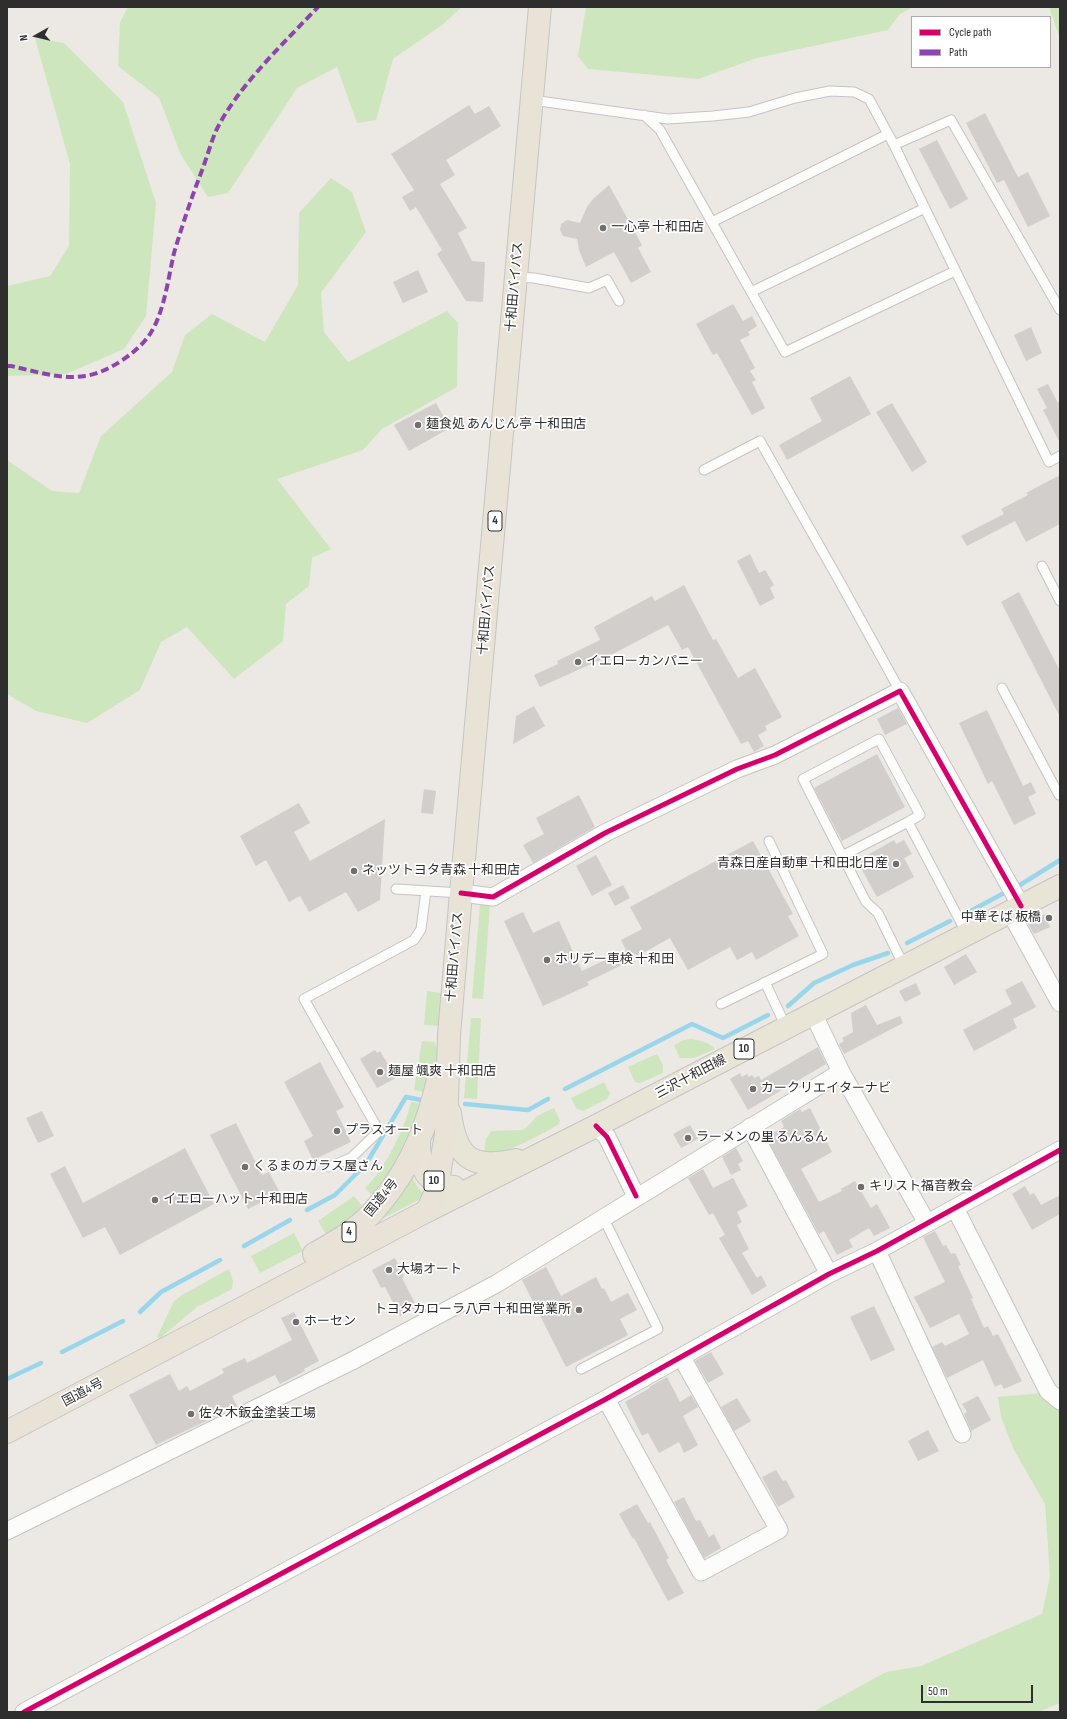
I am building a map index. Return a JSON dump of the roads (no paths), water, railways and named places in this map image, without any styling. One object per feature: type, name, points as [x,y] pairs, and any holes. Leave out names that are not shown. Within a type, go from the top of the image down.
[{"type":"highway","name":"十和田バイパス","points":[[427,1211],[436,1192],[446,1134],[449,1035],[540,7]]},
{"type":"highway","name":"国道4号","points":[[158,1353],[215,1310],[340,1240],[370,1216],[395,1185],[419,1141],[431,1110],[449,1035]]},
{"type":"highway","name":"国道4号","points":[[7,1432],[427,1211]]},
{"type":"main road","name":"三沢十和田線","points":[[427,1211],[542,1154],[1060,886]]},
{"type":"main road","name":"10","points":[[448,1098],[452,1127],[456,1142],[461,1151],[469,1158],[481,1163],[491,1164],[542,1154]]},
{"type":"main road","name":"10","points":[[419,1141],[421,1164],[430,1179],[453,1187],[477,1186]]},
{"type":"street","points":[[461,893],[493,897],[605,833],[737,769],[775,755],[900,691],[1015,909],[1060,1003]]},
{"type":"street","points":[[813,1013],[841,1072],[927,1223]]},
{"type":"street","points":[[7,1531],[352,1360],[496,1284],[636,1196],[841,1072]]},
{"type":"street","points":[[596,1126],[607,1138],[636,1196]]},
{"type":"street","points":[[750,1127],[829,1274]]},
{"type":"street","points":[[24,1712],[682,1358],[829,1274],[877,1251],[1060,1150]]},
{"type":"street","points":[[955,1208],[1048,1391],[1060,1401]]},
{"type":"street","points":[[877,1251],[962,1434]]},
{"type":"street","points":[[606,1399],[701,1572],[779,1530],[682,1358]]},
{"type":"lane","points":[[532,100],[668,119],[749,112],[795,98],[830,91],[854,92],[869,99],[894,145],[1049,462],[1060,456]]},
{"type":"lane","points":[[644,115],[660,130],[786,352],[955,271]]},
{"type":"lane","points":[[894,145],[951,120],[1060,310]]},
{"type":"lane","points":[[712,222],[888,134]]},
{"type":"lane","points":[[751,292],[925,208]]},
{"type":"lane","points":[[516,277],[534,278],[589,288],[607,280],[619,301]]},
{"type":"lane","points":[[704,470],[760,441],[900,691]]},
{"type":"lane","points":[[1042,566],[1060,601]]},
{"type":"lane","points":[[1002,688],[1060,795]]},
{"type":"lane","points":[[842,856],[920,815],[879,739],[803,779],[842,856],[866,902],[878,912],[904,966]]},
{"type":"lane","points":[[908,822],[967,934]]},
{"type":"lane","points":[[722,1004],[823,954],[769,842]]},
{"type":"lane","points":[[396,889],[461,893]]},
{"type":"lane","points":[[329,1167],[351,1158],[379,1131],[304,999],[414,940],[421,929],[426,891]]},
{"type":"lane","points":[[765,982],[786,1027]]},
{"type":"lane","points":[[581,1369],[658,1329],[603,1217]]},
{"type":"waterway","points":[[1020,885],[1060,860]]},
{"type":"waterway","points":[[967,913],[1004,893]]},
{"type":"waterway","points":[[907,943],[950,921]]},
{"type":"waterway","points":[[788,1006],[814,983],[853,965],[888,953]]},
{"type":"waterway","points":[[565,1089],[692,1024],[723,1038],[768,1015]]},
{"type":"waterway","points":[[307,1210],[335,1195],[366,1164],[406,1097],[426,1101]]},
{"type":"waterway","points":[[465,1104],[528,1110],[548,1099]]},
{"type":"waterway","points":[[244,1246],[290,1220]]},
{"type":"waterway","points":[[140,1312],[161,1292],[220,1260]]},
{"type":"waterway","points":[[62,1352],[123,1321]]},
{"type":"waterway","points":[[7,1379],[41,1363]]},
{"type":"place","name":"一心亭 十和田店","points":[[603,228]]},
{"type":"place","name":"麺食処 あんじん亭 十和田店","points":[[418,425]]},
{"type":"place","name":"イエローカンパニー","points":[[578,662]]},
{"type":"place","name":"青森日産自動車 十和田北日産","points":[[896,864]]},
{"type":"place","name":"ネッツトヨタ青森 十和田店","points":[[354,871]]},
{"type":"place","name":"中華そば 板橋","points":[[1049,918]]},
{"type":"place","name":"ホリデー車検 十和田","points":[[547,960]]},
{"type":"place","name":"麺屋 颯爽 十和田店","points":[[380,1072]]},
{"type":"place","name":"カークリエイターナビ","points":[[753,1089]]},
{"type":"place","name":"プラスオート","points":[[337,1131]]},
{"type":"place","name":"ラーメンの里 るんるん","points":[[688,1138]]},
{"type":"place","name":"くるまのガラス屋さん","points":[[245,1167]]},
{"type":"place","name":"キリスト福音教会","points":[[861,1187]]},
{"type":"place","name":"イエローハット 十和田店","points":[[155,1200]]},
{"type":"place","name":"大場オート","points":[[389,1270]]},
{"type":"place","name":"トヨタカローラ八戸 十和田営業所","points":[[579,1310]]},
{"type":"place","name":"ホーセン","points":[[296,1322]]},
{"type":"place","name":"佐々木鈑金塗装工場","points":[[191,1414]]}]
